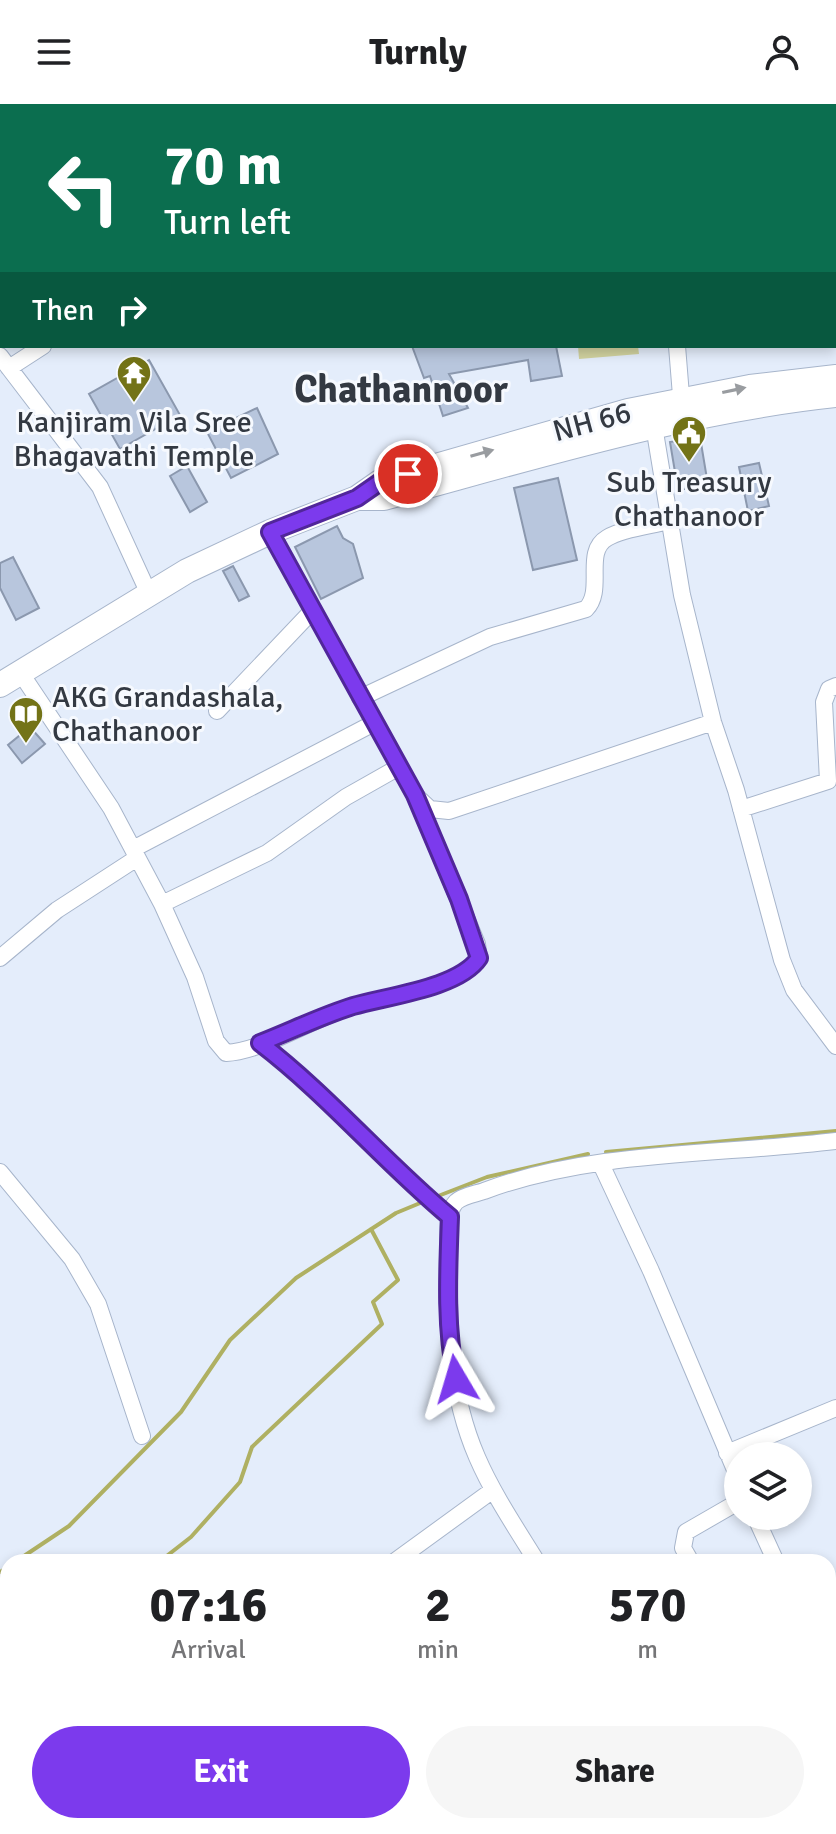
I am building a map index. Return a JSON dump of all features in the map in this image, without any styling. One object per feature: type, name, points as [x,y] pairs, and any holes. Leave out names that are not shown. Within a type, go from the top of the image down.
[{"type":"highway","name":"NH 66","points":[[10,678],[187,571],[270,532],[357,498],[384,498],[588,443],[750,387],[836,377]]},
{"type":"highway","name":"NH 66","points":[[683,411],[756,406],[836,395]]},
{"type":"street","points":[[38,348],[4,362],[100,487],[149,594]]},
{"type":"street","points":[[677,348],[683,411]]},
{"type":"street","points":[[653,418],[682,595],[713,722],[741,809],[785,969],[801,1000],[836,1046]]},
{"type":"street","points":[[360,698],[490,637],[586,609],[596,595],[596,556],[601,543],[615,535],[669,521]]},
{"type":"street","points":[[10,678],[111,808],[162,904],[195,977],[220,1049],[235,1052],[351,1006],[463,973],[479,958],[461,903],[415,795],[270,532]]},
{"type":"street","points":[[217,711],[313,610]]},
{"type":"street","points":[[741,809],[828,781],[824,702],[829,689],[836,686]]},
{"type":"street","points":[[415,795],[434,811],[449,811],[713,722]]},
{"type":"street","points":[[0,958],[57,910],[135,854],[374,723]]},
{"type":"street","points":[[162,904],[267,853],[346,797],[399,767]]},
{"type":"street","points":[[260,1043],[299,1073],[347,1123],[450,1217]]},
{"type":"street","points":[[531,1554],[493,1490],[465,1424],[452,1357],[448,1279],[450,1217],[456,1202],[495,1186],[562,1168],[836,1141]]},
{"type":"street","points":[[601,1164],[651,1271],[724,1446]]},
{"type":"street","points":[[0,1172],[72,1259],[98,1304],[142,1436]]},
{"type":"street","points":[[754,1442],[836,1408]]},
{"type":"street","points":[[405,1554],[493,1490]]},
{"type":"street","points":[[686,1554],[683,1548],[686,1532],[724,1510]]},
{"type":"street","points":[[761,1530],[772,1554]]},
{"type":"green space","points":[[578,348],[638,348],[639,354],[579,359]]},
{"type":"building","points":[[413,348],[556,348],[562,376],[531,381],[528,360],[449,374],[468,408],[443,416],[430,376],[424,378]]},
{"type":"building","name":"Kanjiram Vila Sree Bhagavathi Temple","points":[[149,360],[180,415],[120,449],[89,394]]},
{"type":"building","points":[[257,408],[278,454],[231,478],[207,432]]},
{"type":"building","name":"Sub Treasury Chathanoor","points":[[700,437],[708,485],[678,490],[670,442]]},
{"type":"building","points":[[759,463],[769,506],[748,511],[739,467]]},
{"type":"building","points":[[187,466],[207,502],[190,512],[170,476]]},
{"type":"building","points":[[558,478],[577,560],[533,570],[514,488]]},
{"type":"building","points":[[337,526],[343,538],[353,544],[363,578],[321,599],[295,547]]},
{"type":"building","points":[[13,557],[39,608],[16,620],[0,588],[0,563]]},
{"type":"building","points":[[233,566],[249,596],[239,601],[223,571]]},
{"type":"building","name":"AKG Grandashala, Chathanoor","points":[[30,727],[45,744],[22,763],[8,745]]},
{"type":"waterway","points":[[606,1152],[836,1131]]},
{"type":"waterway","points":[[433,1198],[487,1177],[588,1154]]},
{"type":"waterway","points":[[27,1554],[69,1526],[181,1412],[230,1340],[296,1278],[396,1213],[425,1201]]},
{"type":"waterway","points":[[169,1554],[191,1537],[240,1482],[252,1447],[382,1324],[373,1302],[398,1280],[371,1229]]},
{"type":"place","name":"Kanjiram Vila Sree Bhagavathi Temple","points":[[134,404]]},
{"type":"place","name":"Sub Treasury Chathanoor","points":[[689,464]]},
{"type":"place","name":"AKG Grandashala, Chathanoor","points":[[26,745]]},
{"type":"district","name":"Chathannoor","points":[[401,389]]},
{"type":"route","points":[[408,474],[380,482],[357,498],[270,532],[415,795],[477,944],[479,958],[474,966],[463,973],[440,982],[351,1006],[260,1043],[299,1073],[347,1123],[450,1217],[448,1279],[456,1379]]}]
